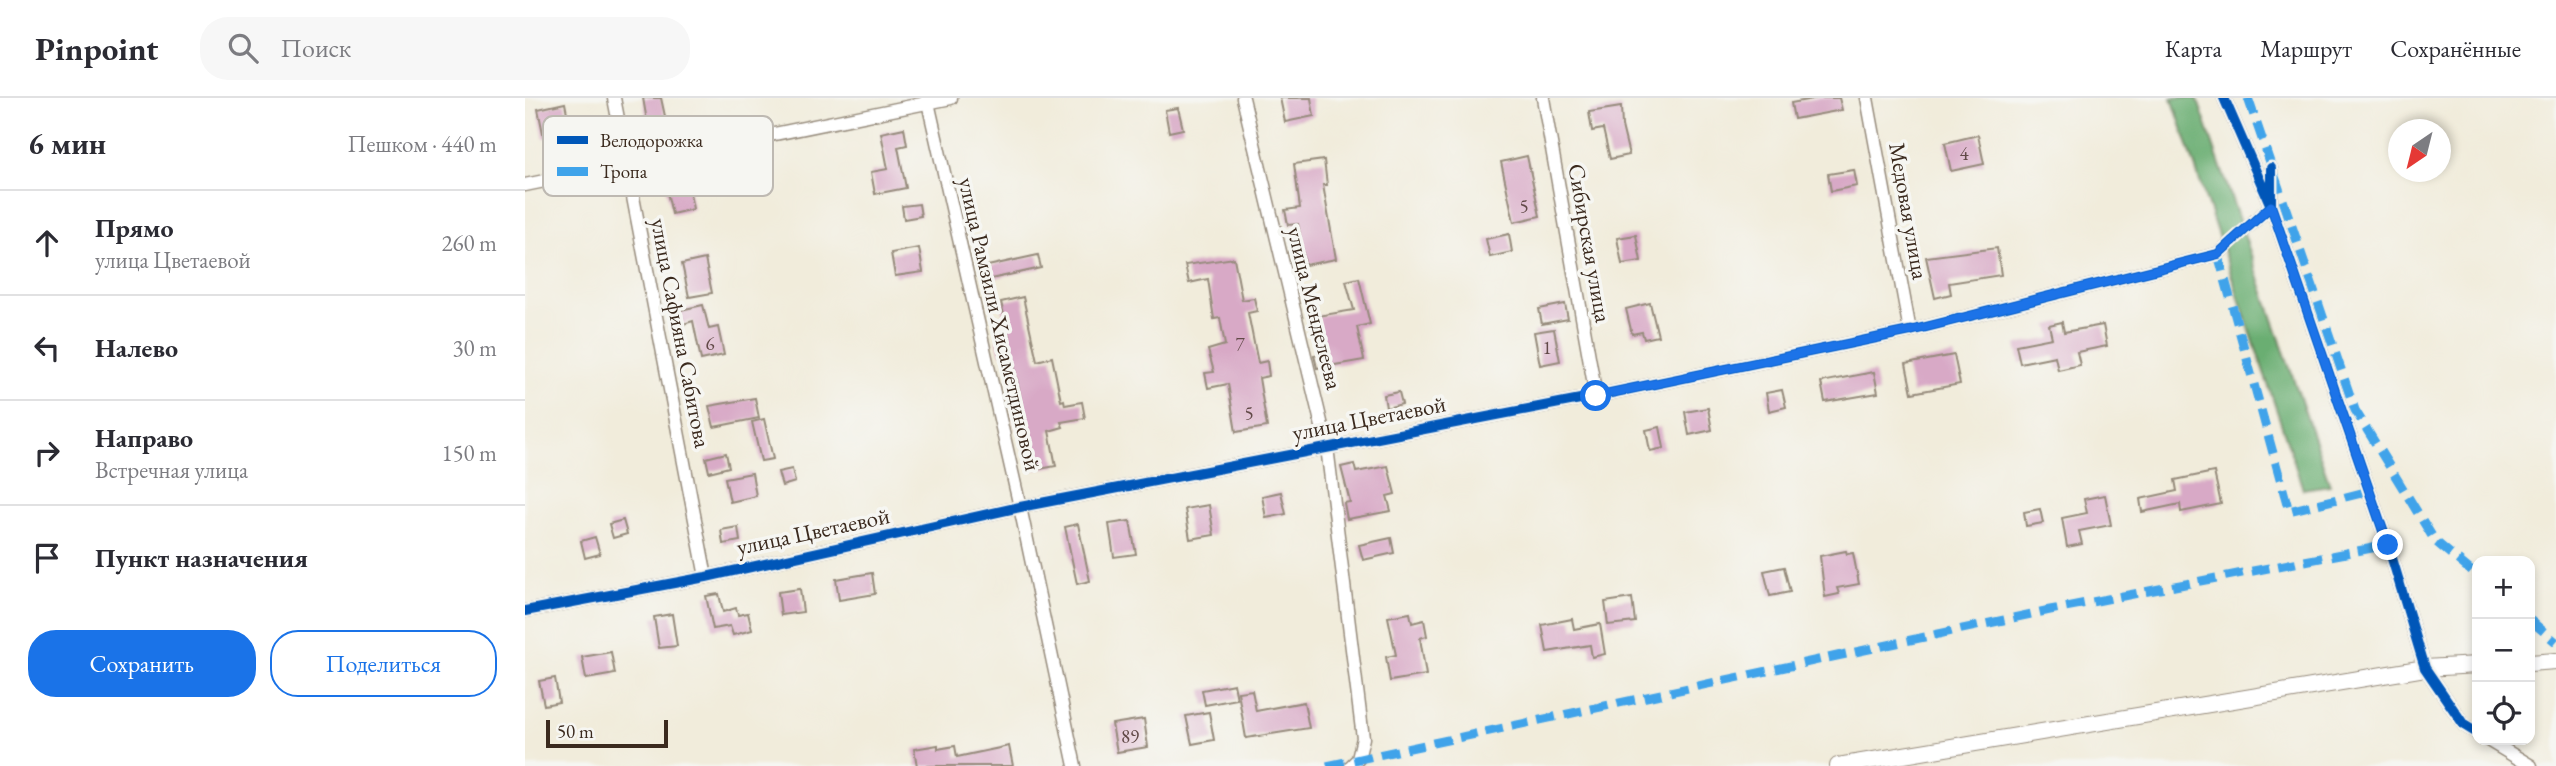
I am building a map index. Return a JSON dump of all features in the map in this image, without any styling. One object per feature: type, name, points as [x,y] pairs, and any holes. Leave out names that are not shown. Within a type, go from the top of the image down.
[{"type":"street","name":"улица Сафияна Сабитова","points":[[614,98],[618,116]]},
{"type":"street","points":[[773,133],[927,100],[951,98]]},
{"type":"street","name":"улица Менделеева","points":[[1243,98],[1327,447],[1363,738],[1358,759],[1351,766]]},
{"type":"street","name":"Сибирская улица","points":[[1543,98],[1596,396]]},
{"type":"street","name":"Медовая улица","points":[[1867,98],[1910,331]]},
{"type":"street","points":[[2224,98],[2271,206],[2388,545],[2425,668],[2463,725],[2472,730]]},
{"type":"street","name":"улица Рамзили Хисаметдиновой","points":[[927,100],[1020,507],[1075,766]]},
{"type":"street","points":[[2271,168],[2271,206]]},
{"type":"street","points":[[525,185],[543,181]]},
{"type":"street","name":"улица Сафияна Сабитова","points":[[633,196],[706,577]]},
{"type":"street","name":"улица Цветаевой","points":[[525,611],[706,577],[1020,507],[1596,396],[1910,331],[2218,254],[2271,206]]},
{"type":"street","points":[[2535,663],[2556,661]]},
{"type":"street","points":[[1838,766],[2425,668],[2472,666]]},
{"type":"street","points":[[2496,745],[2531,766]]},
{"type":"green space","points":[[2172,98],[2197,98],[2330,485],[2303,489]]},
{"type":"building","points":[[643,98],[661,98],[665,116],[646,116]]},
{"type":"building","points":[[1280,98],[1311,98],[1314,116],[1285,122]]},
{"type":"building","points":[[1818,98],[1839,98],[1842,110],[1794,119],[1791,103]]},
{"type":"building","points":[[565,103],[568,116],[543,116],[543,133],[538,109]]},
{"type":"building","points":[[1621,107],[1622,126],[1629,155],[1610,159],[1603,129],[1592,131],[1589,112]]},
{"type":"building","points":[[1178,108],[1183,129],[1169,132],[1165,110]]},
{"type":"building","points":[[904,128],[907,145],[898,147],[906,188],[875,194],[871,172],[888,169],[881,133]]},
{"type":"building","points":[[1978,135],[1984,164],[1951,171],[1945,143]]},
{"type":"building","points":[[1527,156],[1540,216],[1514,222],[1501,162]]},
{"type":"building","points":[[1324,160],[1327,185],[1323,185],[1336,259],[1305,265],[1298,224],[1288,225],[1285,210],[1300,208],[1294,164]]},
{"type":"building","points":[[1854,170],[1857,186],[1831,191],[1828,174]]},
{"type":"building","points":[[668,196],[690,196],[693,209],[672,214]]},
{"type":"building","points":[[919,204],[921,216],[904,219],[902,206]]},
{"type":"building","points":[[1509,234],[1512,252],[1490,257],[1486,239]]},
{"type":"building","points":[[1636,235],[1641,261],[1622,264],[1617,238]]},
{"type":"building","points":[[919,248],[923,272],[895,276],[891,253]]},
{"type":"building","points":[[1997,248],[2001,275],[1949,283],[1951,294],[1935,298],[1926,257]]},
{"type":"building","points":[[1038,255],[1041,268],[986,280],[983,267]]},
{"type":"building","points":[[1234,258],[1242,300],[1254,298],[1257,311],[1248,313],[1258,363],[1267,361],[1269,376],[1259,378],[1267,427],[1236,432],[1228,384],[1208,388],[1205,373],[1214,372],[1208,350],[1225,345],[1220,318],[1214,319],[1208,279],[1189,283],[1185,265]]},
{"type":"building","points":[[705,259],[712,293],[689,297],[682,264]]},
{"type":"building","points":[[1359,278],[1370,324],[1357,327],[1364,360],[1317,368],[1314,355],[1325,353],[1318,316],[1354,310],[1346,281]]},
{"type":"building","points":[[1023,297],[1037,361],[1052,357],[1061,401],[1064,400],[1065,405],[1082,402],[1085,418],[1061,422],[1063,427],[1049,431],[1056,466],[1034,470],[1025,428],[1016,429],[1012,412],[1023,410],[1011,351],[1000,354],[997,339],[1009,337],[1001,302]]},
{"type":"building","points":[[1650,303],[1658,336],[1644,339],[1642,332],[1632,334],[1626,309]]},
{"type":"building","points":[[1565,304],[1568,319],[1542,324],[1539,309]]},
{"type":"building","points":[[703,305],[709,329],[718,327],[724,355],[701,360],[693,321],[680,325],[676,311]]},
{"type":"building","points":[[2062,322],[2064,332],[2103,325],[2107,346],[2077,352],[2080,365],[2058,370],[2055,356],[2020,363],[2016,345],[2052,338],[2049,325]]},
{"type":"building","points":[[1554,329],[1560,361],[1540,365],[1534,332]]},
{"type":"building","points":[[1954,355],[1960,384],[1912,393],[1906,364]]},
{"type":"building","points":[[1874,372],[1878,393],[1825,402],[1821,382]]},
{"type":"building","points":[[1782,390],[1786,407],[1769,411],[1766,393]]},
{"type":"building","points":[[1399,392],[1402,404],[1386,408],[1384,395]]},
{"type":"building","points":[[755,398],[759,418],[714,427],[709,406]]},
{"type":"building","points":[[1708,408],[1712,430],[1689,435],[1685,412]]},
{"type":"building","points":[[764,419],[773,459],[761,461],[752,422]]},
{"type":"building","points":[[1660,427],[1664,448],[1650,451],[1646,430]]},
{"type":"building","points":[[726,453],[729,467],[709,472],[706,458]]},
{"type":"building","points":[[1354,464],[1356,472],[1388,466],[1395,494],[1387,496],[1391,511],[1347,519],[1344,503],[1350,502],[1341,467]]},
{"type":"building","points":[[792,469],[795,482],[782,486],[778,472]]},
{"type":"building","points":[[2214,472],[2221,504],[2181,512],[2180,504],[2142,512],[2140,499],[2177,491],[2175,480]]},
{"type":"building","points":[[752,473],[756,496],[730,502],[725,478]]},
{"type":"building","points":[[1281,492],[1286,514],[1266,518],[1262,496]]},
{"type":"building","points":[[2105,495],[2111,525],[2079,531],[2082,544],[2067,547],[2062,518],[2087,513],[2084,499]]},
{"type":"building","points":[[1209,505],[1214,535],[1190,539],[1185,509]]},
{"type":"building","points":[[2040,509],[2043,523],[2026,526],[2024,512]]},
{"type":"building","points":[[623,520],[627,534],[613,538],[609,524]]},
{"type":"building","points":[[1130,521],[1136,554],[1114,557],[1109,524]]},
{"type":"building","points":[[1078,524],[1090,581],[1077,584],[1065,527]]},
{"type":"building","points":[[738,527],[740,541],[723,544],[721,530]]},
{"type":"building","points":[[595,537],[600,554],[585,558],[581,541]]},
{"type":"building","points":[[1391,538],[1394,553],[1363,560],[1359,545]]},
{"type":"building","points":[[1846,551],[1847,554],[1853,553],[1859,584],[1837,588],[1839,594],[1825,597],[1820,556]]},
{"type":"building","points":[[1784,567],[1790,592],[1770,596],[1764,571]]},
{"type":"building","points":[[872,573],[875,594],[839,600],[836,579]]},
{"type":"building","points":[[800,589],[803,612],[781,615],[778,592]]},
{"type":"building","points":[[719,594],[723,612],[736,608],[738,615],[748,613],[752,630],[733,635],[730,626],[713,629],[706,596]]},
{"type":"building","points":[[1632,598],[1635,622],[1608,625],[1605,602]]},
{"type":"building","points":[[1410,613],[1412,623],[1424,620],[1427,636],[1420,638],[1426,675],[1390,681],[1386,657],[1396,655],[1388,617]]},
{"type":"building","points":[[672,614],[677,646],[659,648],[654,617]]},
{"type":"building","points":[[1572,619],[1574,629],[1600,624],[1605,654],[1592,657],[1590,645],[1547,652],[1542,625]]},
{"type":"building","points":[[611,652],[615,674],[586,679],[582,657]]},
{"type":"building","points":[[555,678],[559,702],[544,705],[539,681]]},
{"type":"building","points":[[1234,684],[1237,699],[1205,705],[1202,690]]},
{"type":"building","points":[[1252,690],[1256,711],[1304,702],[1309,728],[1246,738],[1238,692]]},
{"type":"building","points":[[1209,712],[1214,740],[1192,744],[1186,716]]},
{"type":"building","points":[[1144,719],[1148,747],[1117,752],[1112,724]]},
{"type":"building","points":[[938,745],[938,749],[955,746],[957,757],[1009,746],[1013,766],[917,766],[914,749]]},
{"type":"marked path","points":[[2248,98],[2355,410],[2435,541],[2472,572]]},
{"type":"marked path","points":[[2218,254],[2289,511],[2370,491]]},
{"type":"marked path","points":[[1327,766],[2050,610],[2388,545]]},
{"type":"marked path","points":[[2535,624],[2556,642]]},
{"type":"cycle path","points":[[2224,98],[2271,206],[2388,545],[2425,668],[2464,725],[2472,730]]},
{"type":"cycle path","points":[[525,611],[706,577],[1020,507],[1596,396],[1910,331],[2218,254],[2271,206],[2271,168]]},
{"type":"route","points":[[1596,396],[1910,331],[2218,254],[2271,206],[2388,545]]}]
